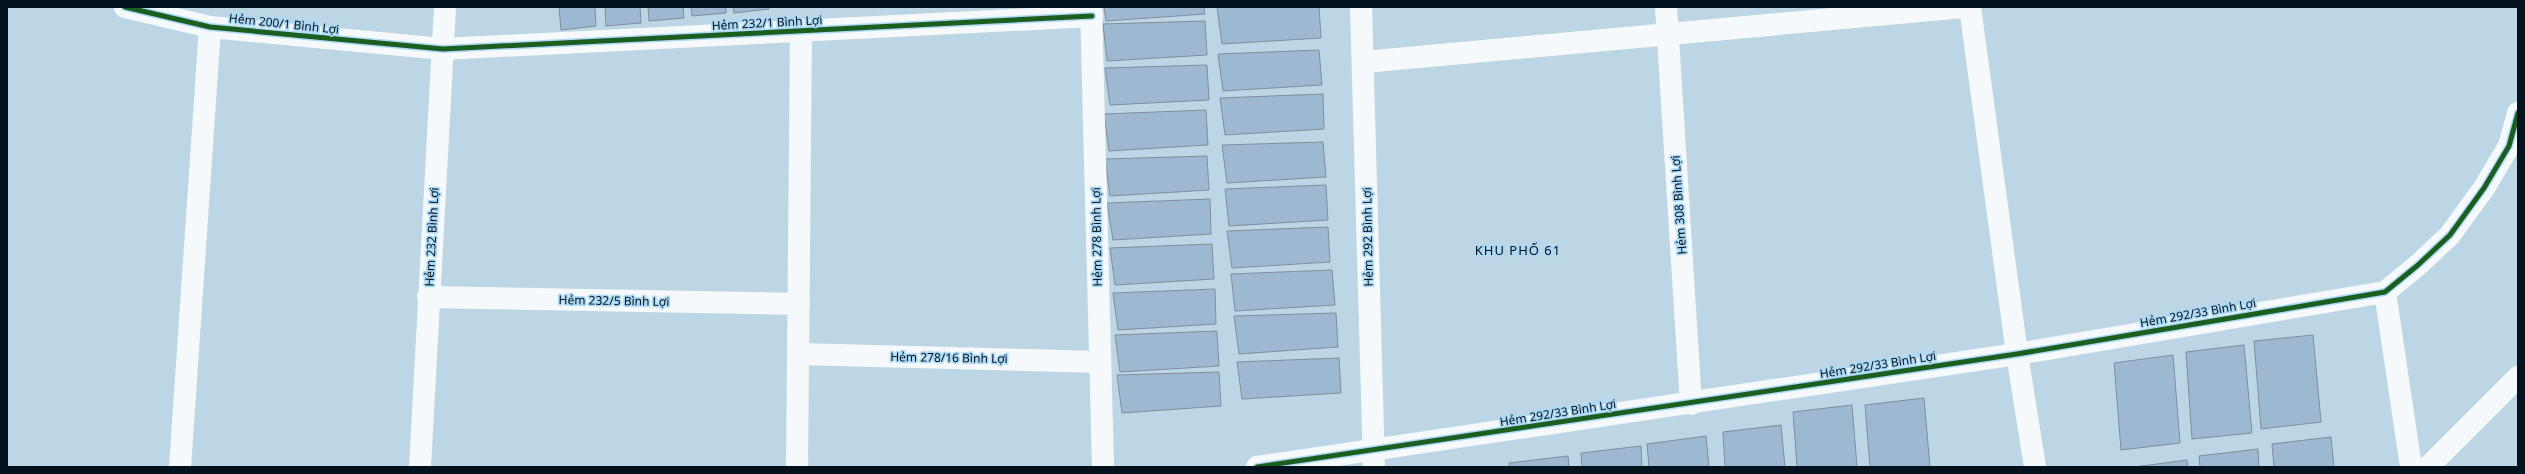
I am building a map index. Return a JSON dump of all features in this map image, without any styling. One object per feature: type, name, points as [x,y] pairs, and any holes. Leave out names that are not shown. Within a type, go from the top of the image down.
[{"type":"street","name":"Hẻm 200/1 Bình Lợi","points":[[125,7],[210,26],[443,49]]},
{"type":"street","name":"Hẻm 232 Bình Lợi","points":[[420,467],[428,297],[445,7]]},
{"type":"street","name":"Hẻm 292 Bình Lợi","points":[[1362,7],[1374,459]]},
{"type":"street","name":"Hẻm 308 Bình Lợi","points":[[1666,7],[1691,404]]},
{"type":"street","points":[[1364,62],[1964,7]]},
{"type":"street","points":[[1970,7],[2017,354],[2035,467]]},
{"type":"street","name":"Hẻm 232/1 Bình Lợi","points":[[443,49],[801,31],[1091,11]]},
{"type":"street","name":"Hẻm 278 Bình Lợi","points":[[1091,11],[1103,467]]},
{"type":"street","points":[[180,467],[210,26]]},
{"type":"street","points":[[797,467],[801,31]]},
{"type":"street","points":[[2411,467],[2385,292],[2418,265],[2450,235],[2484,188],[2508,146],[2518,113]]},
{"type":"street","name":"Hẻm 292/33 Bình Lợi","points":[[1257,467],[1374,459],[1691,404],[2017,354],[2385,292]]},
{"type":"street","name":"Hẻm 232/5 Bình Lợi","points":[[428,297],[799,304]]},
{"type":"street","name":"Hẻm 278/16 Bình Lợi","points":[[798,354],[1100,362]]},
{"type":"street","points":[[2428,467],[2518,377]]},
{"type":"building","points":[[559,7],[595,7],[596,26],[561,30]]},
{"type":"building","points":[[605,7],[640,7],[641,23],[606,26]]},
{"type":"building","points":[[648,7],[683,7],[684,18],[649,21]]},
{"type":"building","points":[[691,7],[726,7],[726,13],[692,16]]},
{"type":"building","points":[[733,7],[768,7],[769,9],[734,13]]},
{"type":"building","points":[[1104,7],[1204,7],[1205,14],[1106,21]]},
{"type":"building","points":[[1217,7],[1319,7],[1321,38],[1222,44]]},
{"type":"building","points":[[1205,21],[1207,55],[1107,61],[1103,24]]},
{"type":"building","points":[[1319,50],[1322,85],[1223,91],[1218,54]]},
{"type":"building","points":[[1207,65],[1209,100],[1110,105],[1105,68]]},
{"type":"building","points":[[1323,94],[1324,129],[1225,135],[1220,98]]},
{"type":"building","points":[[1206,110],[1208,145],[1109,151],[1104,114]]},
{"type":"building","points":[[1323,142],[1326,177],[1227,183],[1222,145]]},
{"type":"building","points":[[1207,156],[1209,190],[1110,196],[1105,159]]},
{"type":"building","points":[[1326,185],[1328,220],[1229,226],[1225,189]]},
{"type":"building","points":[[1210,199],[1211,234],[1113,240],[1107,203]]},
{"type":"building","points":[[1328,227],[1330,262],[1232,268],[1227,231]]},
{"type":"building","points":[[1212,244],[1214,279],[1115,285],[1110,248]]},
{"type":"building","points":[[1332,270],[1335,305],[1235,311],[1231,274]]},
{"type":"building","points":[[1215,289],[1216,324],[1118,330],[1113,293]]},
{"type":"building","points":[[1336,313],[1338,347],[1239,354],[1234,316]]},
{"type":"building","points":[[1217,331],[1219,366],[1120,372],[1115,335]]},
{"type":"building","points":[[2313,335],[2321,422],[2261,429],[2254,341]]},
{"type":"building","points":[[2244,345],[2252,433],[2192,439],[2186,352]]},
{"type":"building","points":[[2173,355],[2180,443],[2121,450],[2114,363]]},
{"type":"building","points":[[1339,358],[1341,393],[1242,399],[1237,362]]},
{"type":"building","points":[[1219,372],[1221,406],[1122,413],[1117,375]]},
{"type":"building","points":[[1924,398],[1930,467],[1870,467],[1865,405]]},
{"type":"building","points":[[1852,405],[1857,467],[1797,467],[1793,412]]},
{"type":"building","points":[[1781,425],[1785,467],[1725,467],[1723,432]]},
{"type":"building","points":[[1706,436],[1709,467],[1649,467],[1647,444]]},
{"type":"building","points":[[2331,437],[2334,467],[2274,467],[2272,444]]},
{"type":"building","points":[[1641,446],[1642,467],[1582,467],[1581,453]]},
{"type":"building","points":[[2258,449],[2259,467],[2200,467],[2199,456]]},
{"type":"building","points":[[1568,456],[1569,467],[1509,467],[1509,463]]},
{"type":"building","points":[[2187,460],[2188,467],[2134,467]]},
{"type":"cycle path","points":[[125,7],[210,27],[443,49],[1092,16]]},
{"type":"cycle path","points":[[1257,467],[2017,354],[2385,292],[2418,265],[2450,235],[2484,188],[2509,146],[2518,113]]},
{"type":"district","name":"KHU PHỐ 61","points":[[1518,250]]}]
